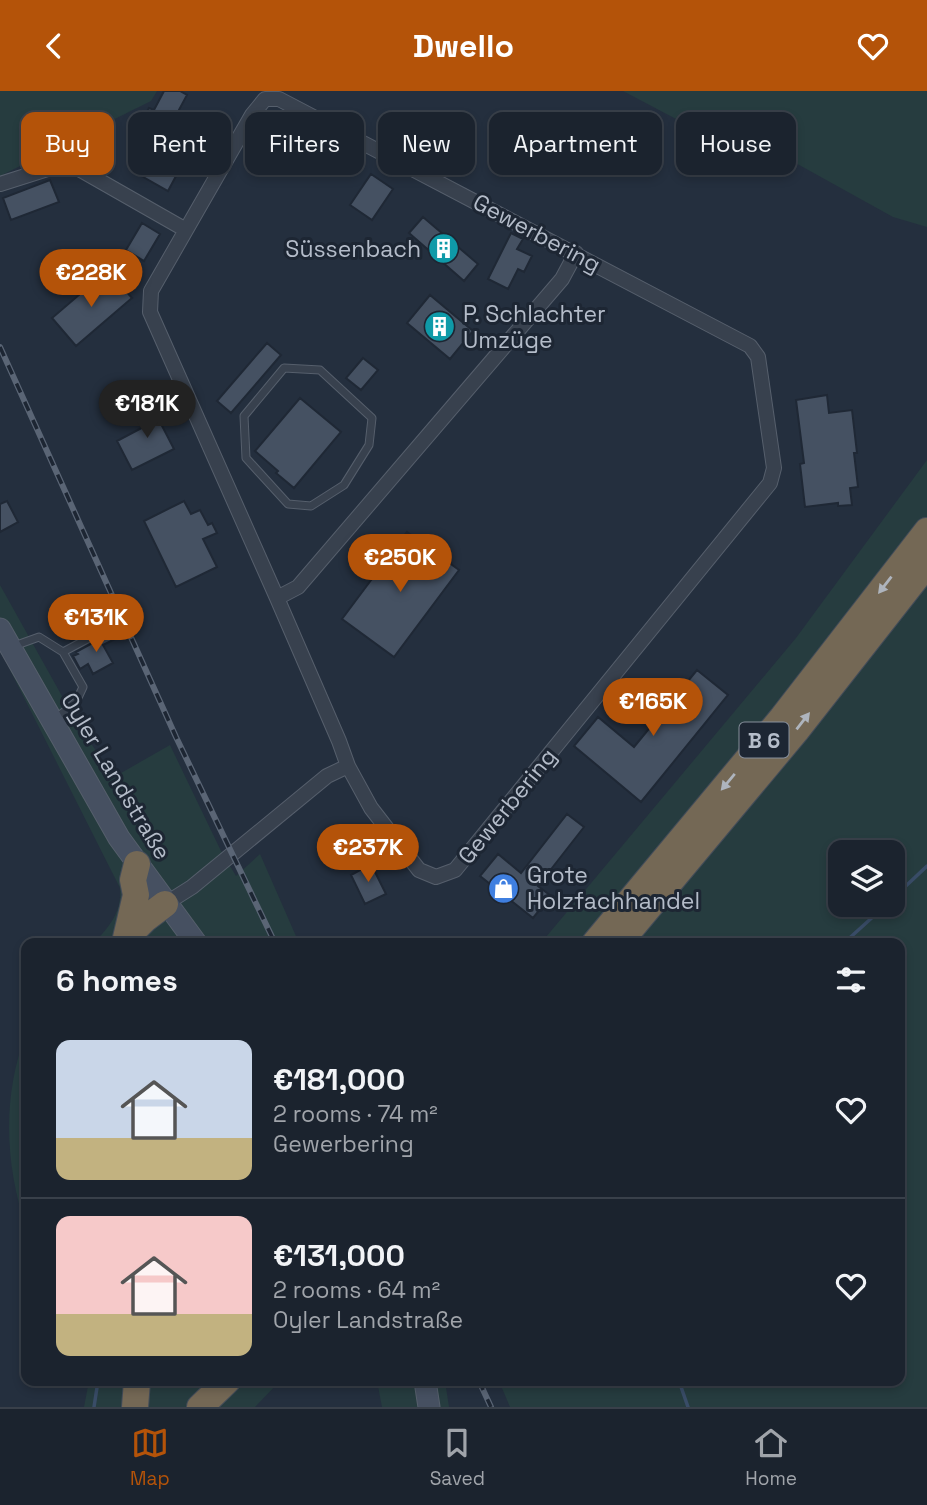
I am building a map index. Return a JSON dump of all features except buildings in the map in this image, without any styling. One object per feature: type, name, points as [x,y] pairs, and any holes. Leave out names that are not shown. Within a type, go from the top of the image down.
[{"type":"highway","name":"B 6","points":[[599,938],[782,718],[927,531]]},
{"type":"highway","name":"B 6","points":[[624,938],[796,731],[927,564]]},
{"type":"highway","points":[[124,938],[136,895],[133,880],[137,864]]},
{"type":"highway","points":[[126,938],[145,919],[165,905]]},
{"type":"highway","points":[[135,1407],[137,1386]]},
{"type":"highway","points":[[183,1407],[203,1386]]},
{"type":"highway","points":[[200,1407],[223,1386]]},
{"type":"highway","points":[[211,1407],[226,1386]]},
{"type":"main road","name":"Oyler Landstraße","points":[[5,638],[119,838],[165,905],[192,938]]},
{"type":"main road","points":[[426,1386],[429,1407]]},
{"type":"street","name":"Gewerbering","points":[[265,95],[279,99],[576,253],[750,346],[758,357],[774,468],[770,483],[455,870],[436,877],[419,870],[371,808],[348,766],[150,312],[151,291],[265,95]]},
{"type":"street","points":[[0,184],[63,164],[79,169],[186,230]]},
{"type":"street","points":[[277,598],[298,587],[562,279],[576,253]]},
{"type":"street","points":[[165,905],[192,887],[327,776],[348,766]]},
{"type":"lane","points":[[284,368],[320,370],[372,418],[369,445],[344,485],[311,506],[288,504],[246,458],[244,416],[284,368]]},
{"type":"lane","points":[[63,652],[108,628],[101,611]]},
{"type":"lane","points":[[5,638],[39,637],[63,652],[83,687],[76,702],[51,722]]},
{"type":"green space","points":[[0,91],[157,91],[151,101],[114,119],[114,112],[21,112],[21,166],[0,176]]},
{"type":"green space","points":[[623,91],[927,91],[927,227],[893,217],[796,163],[796,112],[676,112],[676,119]]},
{"type":"green space","points":[[927,460],[927,1407],[510,1407],[501,1386],[905,1386],[905,938],[545,938],[796,638]]},
{"type":"green space","points":[[0,585],[77,723],[114,777],[170,745],[221,851],[236,876],[260,854],[297,938],[99,938],[117,911],[120,888],[0,650]]},
{"type":"green space","points":[[21,1049],[21,1210],[10,1155],[9,1131]]},
{"type":"green space","points":[[88,1386],[275,1386],[255,1407],[84,1407]]},
{"type":"green space","points":[[378,1386],[446,1386],[449,1407],[382,1407]]},
{"type":"waterway","points":[[905,887],[927,866]]},
{"type":"waterway","points":[[850,938],[873,917]]},
{"type":"waterway","points":[[94,1407],[97,1386]]},
{"type":"waterway","points":[[681,1386],[688,1407]]},
{"type":"railway","points":[[0,347],[176,737],[273,938]]},
{"type":"railway","points":[[481,1386],[491,1407]]},
{"type":"place","name":"Süssenbach","points":[[444,249]]},
{"type":"place","name":"P. Schlachter Umzüge","points":[[440,327]]},
{"type":"place","name":"Grote Holzfachhandel","points":[[504,888]]}]
